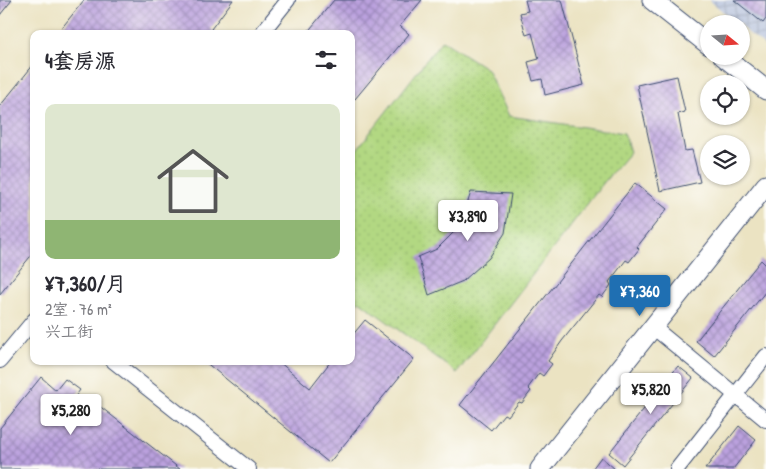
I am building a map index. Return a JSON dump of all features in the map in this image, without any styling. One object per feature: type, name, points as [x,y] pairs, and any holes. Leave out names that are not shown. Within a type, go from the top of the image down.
[{"type":"main road","points":[[652,0],[700,38]]},
{"type":"main road","points":[[734,65],[766,90]]},
{"type":"main road","points":[[540,469],[766,185]]},
{"type":"street","points":[[264,30],[288,0]]},
{"type":"street","points":[[0,361],[30,325]]},
{"type":"street","points":[[653,327],[766,420]]},
{"type":"street","points":[[677,469],[766,356]]},
{"type":"street","points":[[118,365],[249,469]]},
{"type":"shaded area","points":[[709,0],[766,0],[766,47],[750,34],[750,15],[727,15]]},
{"type":"green space","points":[[442,40],[487,69],[509,116],[624,133],[630,152],[605,181],[457,373],[359,301],[355,304],[355,152]]},
{"type":"building","points":[[0,0],[12,0],[0,15]]},
{"type":"building","points":[[84,0],[233,0],[211,29],[212,30],[60,30]]},
{"type":"building","points":[[334,0],[422,0],[400,26],[409,34],[355,99],[355,30],[309,30]]},
{"type":"building","points":[[525,0],[562,0],[584,85],[545,95],[542,79],[533,81],[528,62],[539,59],[532,33],[526,35],[520,13],[528,11]]},
{"type":"building","points":[[734,0],[766,0],[766,19],[763,23]]},
{"type":"building","points":[[30,69],[30,257],[0,294],[0,106]]},
{"type":"building","points":[[677,76],[685,112],[678,114],[685,151],[692,150],[700,182],[660,191],[637,85]]},
{"type":"building","points":[[635,183],[667,209],[637,247],[639,249],[629,262],[626,260],[609,282],[611,285],[602,297],[599,295],[562,341],[548,361],[552,364],[543,376],[539,373],[528,388],[531,391],[522,403],[519,402],[508,416],[504,414],[491,430],[460,405]]},
{"type":"building","points":[[471,192],[511,194],[505,233],[489,258],[463,281],[429,295],[418,257],[437,249],[454,232],[464,214]]},
{"type":"building","points":[[761,260],[766,265],[766,291],[714,356],[696,341]]},
{"type":"building","points":[[365,320],[414,359],[329,463],[209,365],[283,365],[310,388],[328,365],[355,365],[355,332]]},
{"type":"building","points":[[678,366],[693,378],[623,465],[609,453]]},
{"type":"building","points":[[41,377],[56,390],[65,379],[80,390],[72,401],[85,412],[93,401],[180,469],[0,469],[0,428]]},
{"type":"building","points":[[739,426],[756,440],[733,469],[705,469]]},
{"type":"building","points":[[601,457],[615,469],[592,469]]}]
